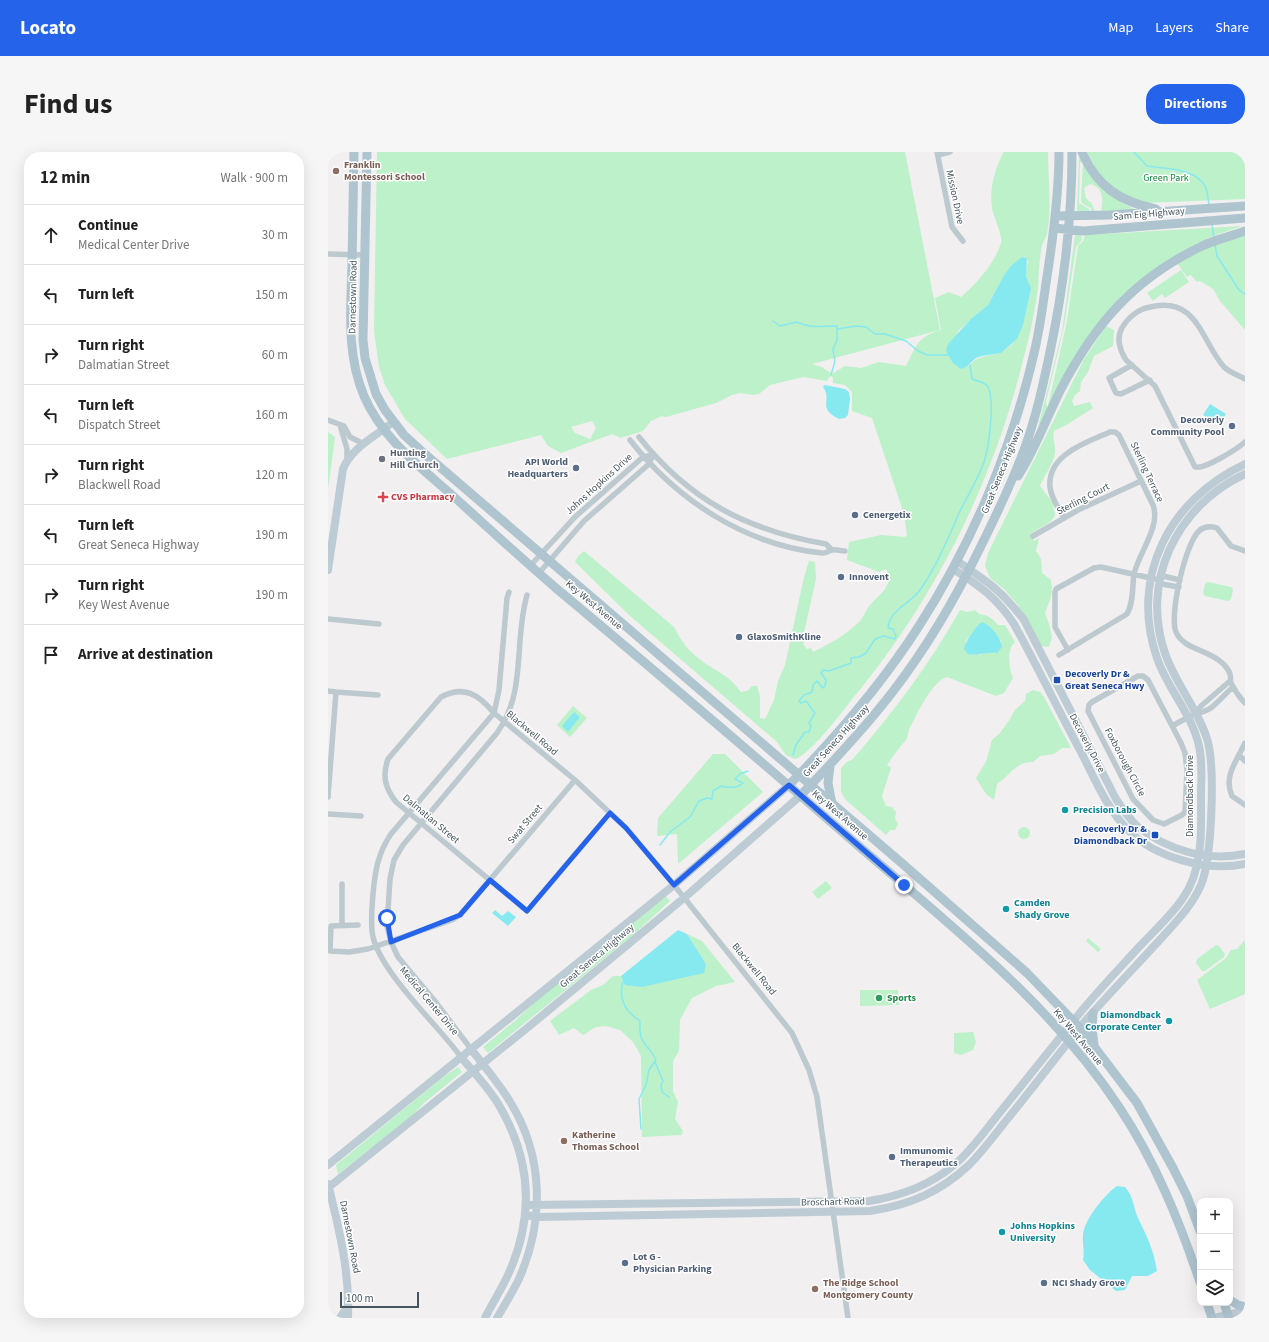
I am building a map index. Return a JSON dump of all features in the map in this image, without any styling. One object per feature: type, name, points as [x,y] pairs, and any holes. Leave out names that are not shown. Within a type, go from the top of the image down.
[{"type":"main road","name":"Darnestown Road","points":[[354,152],[351,342],[354,362],[365,398],[383,430]]},
{"type":"main road","name":"Darnestown Road","points":[[367,152],[363,340],[365,358],[376,394],[393,422]]},
{"type":"main road","name":"Great Seneca Highway","points":[[789,785],[844,726],[896,660],[919,626],[955,565],[989,493],[1025,389],[1036,348],[1056,216],[1059,152]]},
{"type":"main road","name":"Great Seneca Highway","points":[[800,796],[830,766],[894,690],[918,656],[954,599],[1006,496],[1025,449],[1042,392],[1059,313],[1068,258],[1072,152]]},
{"type":"main road","points":[[1082,152],[1091,169],[1103,185],[1116,196],[1131,203],[1168,212]]},
{"type":"main road","name":"Sam Eig Highway","points":[[1056,216],[1070,217],[1168,212],[1245,206]]},
{"type":"main road","name":"Sam Eig Highway","points":[[1054,228],[1083,231],[1211,219],[1245,218]]},
{"type":"main road","points":[[1006,496],[1026,464],[1076,361],[1096,330],[1110,313],[1167,265],[1215,241],[1245,231]]},
{"type":"main road","name":"Key West Avenue","points":[[393,422],[426,455],[811,785],[1027,973],[1080,1028],[1138,1103],[1187,1196],[1197,1223]]},
{"type":"main road","name":"Key West Avenue","points":[[383,430],[411,459],[530,566],[789,785],[1034,1002],[1069,1042],[1118,1105],[1152,1163],[1168,1196],[1197,1274]]},
{"type":"main road","points":[[830,766],[828,783],[832,804]]},
{"type":"main road","points":[[1093,1012],[1092,1029],[1094,1046]]},
{"type":"main road","points":[[1233,1302],[1245,1307]]},
{"type":"main road","points":[[1208,1306],[1213,1318]]},
{"type":"main road","points":[[1225,1306],[1228,1316]]},
{"type":"street","points":[[938,154],[950,152]]},
{"type":"street","name":"Mission Drive","points":[[938,154],[952,227],[963,241]]},
{"type":"street","points":[[328,254],[364,255]]},
{"type":"street","points":[[1245,379],[1223,366],[1197,322],[1178,308],[1165,305],[1146,308],[1129,318],[1121,329],[1120,348],[1126,360],[1150,380],[1159,393],[1195,467],[1208,463],[1245,443]]},
{"type":"street","points":[[1132,365],[1109,378],[1116,393],[1121,394],[1150,380]]},
{"type":"street","points":[[328,420],[344,426],[350,438],[364,444]]},
{"type":"street","points":[[328,570],[343,469],[347,460],[364,444],[393,422]]},
{"type":"street","points":[[340,425],[347,449],[347,460]]},
{"type":"street","name":"Sterling Terrace","points":[[1059,654],[1127,614],[1131,605],[1134,574],[1156,517],[1153,505],[1119,435],[1115,432],[1110,432],[1069,451],[1059,462],[1051,479],[1052,492],[1064,518]]},
{"type":"street","points":[[639,437],[653,456],[672,474],[698,494],[736,518],[765,530],[826,544],[832,550]]},
{"type":"street","points":[[630,440],[649,464],[674,488],[708,513],[740,530],[769,541],[808,551],[824,554],[832,550],[845,551]]},
{"type":"street","name":"Johns Hopkins Drive","points":[[530,566],[575,517],[643,457],[653,456]]},
{"type":"street","name":"Johns Hopkins Drive","points":[[539,573],[584,521],[649,464],[653,456]]},
{"type":"street","name":"Diamondback Drive","points":[[1062,1035],[1177,907],[1192,882],[1199,854],[1201,759],[1199,746],[1187,718],[1167,680],[1152,641],[1148,605],[1155,579],[1158,553],[1177,517],[1203,489],[1219,477],[1245,464]]},
{"type":"street","name":"Diamondback Drive","points":[[1069,1042],[1093,1012],[1183,913],[1201,885],[1208,855],[1210,757],[1208,742],[1196,713],[1175,677],[1161,639],[1155,579],[1184,523],[1209,496],[1224,485],[1245,474]]},
{"type":"street","name":"Sterling Court","points":[[1033,536],[1064,518],[1141,481]]},
{"type":"street","points":[[1245,551],[1236,548],[1227,542],[1217,528],[1205,528],[1197,533],[1184,560],[1173,620],[1176,632],[1184,642],[1208,652],[1222,662],[1230,674],[1230,682],[1245,703]]},
{"type":"street","name":"Decoverly Drive","points":[[955,565],[967,573],[1001,605],[1014,624],[1108,804],[1130,832],[1169,856],[1197,864],[1220,867],[1245,864]]},
{"type":"street","points":[[1068,650],[1056,627],[1054,592],[1056,589],[1094,568],[1108,567],[1155,579],[1161,584],[1179,587]]},
{"type":"street","name":"Decoverly Drive","points":[[967,573],[989,582],[1008,599],[1024,620],[1112,792],[1126,813],[1137,825],[1156,838],[1186,852],[1221,857],[1245,854]]},
{"type":"street","points":[[1155,579],[1163,576],[1180,580]]},
{"type":"street","points":[[494,713],[499,690],[507,598],[509,592]]},
{"type":"street","name":"Medical Center Drive","points":[[497,1318],[518,1281],[525,1262],[537,1216],[538,1193],[530,1144],[510,1101],[434,1000],[398,957],[391,942],[387,918],[391,869],[400,848],[505,722],[516,690],[522,611],[527,595]]},
{"type":"street","points":[[328,619],[379,624]]},
{"type":"street","name":"Foxborough Circle","points":[[1138,676],[1143,676],[1148,680],[1172,726],[1181,743],[1186,759],[1186,810],[1182,815],[1160,824],[1149,816],[1133,799],[1089,715],[1088,707],[1092,702],[1130,680],[1138,676]]},
{"type":"street","points":[[1196,713],[1201,706],[1230,682]]},
{"type":"street","points":[[1172,726],[1196,713],[1205,712],[1211,709],[1234,687]]},
{"type":"street","points":[[328,691],[378,695]]},
{"type":"street","points":[[328,798],[336,692]]},
{"type":"street","name":"Dalmatian Street","points":[[494,713],[486,704],[468,692],[450,692],[441,697],[388,759],[384,773],[386,788],[396,802],[422,822],[527,911],[610,813]]},
{"type":"street","name":"Blackwell Road","points":[[494,713],[574,780],[626,828],[674,885],[792,1033],[800,1047],[809,1070],[817,1097],[848,1318]]},
{"type":"street","name":"Medical Center Drive","points":[[485,1318],[508,1276],[517,1252],[526,1215],[527,1205],[522,1162],[513,1133],[501,1107],[390,970],[376,947],[372,924],[376,865],[384,844],[494,713]]},
{"type":"street","points":[[1245,743],[1230,773],[1229,786],[1232,796],[1245,805]]},
{"type":"street","points":[[1239,755],[1245,761]]},
{"type":"street","name":"Swat Street","points":[[342,926],[331,926],[330,951],[349,952],[376,947],[460,915],[574,780]]},
{"type":"street","name":"Great Seneca Highway","points":[[328,1165],[674,885],[789,785]]},
{"type":"street","name":"Great Seneca Highway","points":[[328,1186],[483,1064],[684,898],[800,796]]},
{"type":"street","points":[[328,814],[362,816]]},
{"type":"street","points":[[342,884],[342,926],[358,925]]},
{"type":"street","name":"Broschart Road","points":[[527,1205],[831,1202],[869,1201],[899,1196],[912,1191],[943,1174],[968,1152],[1062,1035]]},
{"type":"street","name":"Broschart Road","points":[[526,1215],[870,1211],[916,1201],[949,1182],[974,1160],[1069,1042]]},
{"type":"street","name":"Darnestown Road","points":[[328,1186],[345,1260],[349,1304],[348,1318]]},
{"type":"street","points":[[340,1318],[349,1304]]},
{"type":"street","points":[[1213,1318],[1228,1316],[1245,1311]]},
{"type":"green space","points":[[377,152],[905,152],[940,330],[812,364],[822,367],[832,374],[845,366],[861,368],[879,362],[906,366],[922,339],[941,330],[935,298],[949,292],[961,297],[985,272],[998,250],[1001,240],[992,208],[991,194],[995,172],[1004,152],[1048,152],[1050,204],[1047,234],[1042,244],[1038,287],[1032,326],[1009,409],[994,454],[976,498],[934,582],[882,661],[817,742],[809,750],[795,759],[786,755],[776,741],[629,615],[575,562],[578,556],[584,551],[674,627],[683,642],[693,654],[727,678],[741,692],[747,691],[752,686],[757,686],[760,696],[760,718],[765,719],[774,700],[778,681],[785,665],[804,577],[809,561],[815,562],[816,579],[803,637],[805,641],[803,644],[807,649],[811,648],[813,652],[826,646],[855,626],[870,605],[885,589],[889,580],[886,569],[879,572],[847,560],[849,542],[881,535],[905,537],[907,535],[904,514],[872,418],[852,411],[852,392],[845,385],[833,383],[833,378],[831,376],[827,381],[803,377],[770,385],[759,394],[753,395],[740,393],[732,395],[716,403],[666,417],[662,416],[651,421],[643,431],[621,438],[612,434],[561,453],[548,446],[541,435],[447,459],[405,419],[385,385],[379,367],[374,331]],"holes":[[[1022,257],[1025,257],[1028,261],[1026,280],[1030,288],[1030,293],[1019,334],[1011,345],[1005,350],[996,354],[982,357],[970,365],[957,366],[951,358],[958,331],[988,305],[1004,275]],[[592,421],[596,428],[590,439],[575,433],[571,427]]]},
{"type":"green space","name":"Green Park","points":[[1087,152],[1245,152],[1245,199],[1143,203],[1112,188],[1098,172]]},
{"type":"green space","points":[[1079,155],[1082,162],[1080,163],[1079,203],[1090,211],[1077,213]]},
{"type":"green space","points":[[1083,163],[1106,190],[1136,210],[1092,213],[1091,208],[1083,204],[1081,201]],"holes":[[[1090,184],[1095,186],[1102,195],[1101,211],[1095,212],[1092,204],[1086,198],[1084,188]]]},
{"type":"green space","points":[[1242,226],[1213,236],[1184,250],[1128,292],[1048,406],[1067,321],[1078,246],[1083,241],[1085,235]]},
{"type":"green space","points":[[1245,234],[1245,330],[1220,301],[1213,289],[1200,281],[1197,282],[1191,275],[1187,277],[1177,263],[1204,248]]},
{"type":"green space","points":[[1075,235],[1081,235],[1082,240],[1076,247],[1064,327],[1046,402],[1049,409],[1037,431],[1062,332]]},
{"type":"green space","points":[[1181,270],[1189,282],[1165,298],[1162,294],[1153,301],[1147,293]]},
{"type":"green space","points":[[1106,326],[1114,330],[1113,346],[1094,356],[1088,372],[1081,382],[1080,391],[1075,395],[1072,401],[1074,406],[1090,402],[1093,408],[1054,431],[1054,457],[1040,486],[1053,503],[1055,516],[1050,522],[1030,534],[1034,541],[1039,538],[1036,551],[1041,559],[1042,573],[1051,580],[1052,588],[1051,597],[1045,613],[1052,637],[1049,647],[1040,646],[1018,605],[1004,589],[990,578],[985,566],[988,553],[1083,361]]},
{"type":"green space","points":[[328,432],[335,437],[328,489]]},
{"type":"green space","points":[[1208,582],[1231,587],[1233,590],[1231,599],[1228,601],[1205,596],[1203,593],[1205,584]]},
{"type":"green space","points":[[960,610],[967,612],[975,610],[979,614],[990,617],[998,625],[1005,625],[1015,642],[1010,649],[1009,657],[1013,678],[1004,693],[996,696],[947,677],[936,684],[916,715],[909,729],[906,740],[887,765],[891,768],[882,796],[886,806],[892,807],[896,812],[895,818],[898,824],[895,830],[890,830],[886,835],[846,800],[841,792],[841,768],[848,761],[852,760],[896,707],[936,650]],"holes":[[[981,622],[988,626],[1001,641],[996,653],[988,652],[979,655],[965,642]]]},
{"type":"green space","points":[[1033,690],[1040,692],[1044,697],[1071,748],[1062,748],[1054,754],[1040,756],[1033,762],[1027,762],[1018,766],[997,784],[994,800],[986,794],[976,778],[986,762],[992,740],[1000,733],[1015,710],[1025,701],[1026,694]]},
{"type":"green space","points":[[573,706],[587,718],[570,737],[557,725]]},
{"type":"green space","points":[[713,754],[725,754],[763,792],[678,864],[677,834],[657,836],[658,818]]},
{"type":"green space","points":[[1026,827],[1029,828],[1029,838],[1022,839],[1019,838],[1018,831],[1019,828]]},
{"type":"green space","points":[[826,881],[832,888],[818,899],[812,892]]},
{"type":"green space","points":[[665,895],[670,901],[633,935],[488,1053],[483,1047],[517,1019],[539,998]]},
{"type":"green space","points":[[687,934],[702,941],[735,982],[716,986],[692,998],[680,1020],[679,1051],[673,1061],[673,1091],[678,1102],[675,1119],[683,1131],[682,1135],[642,1137],[641,1056],[633,1042],[620,1030],[606,1026],[596,1027],[583,1035],[574,1028],[559,1035],[550,1021],[591,990],[603,985],[613,976],[621,976],[625,985],[706,964]]},
{"type":"green space","points":[[1088,938],[1101,949],[1098,952],[1086,941]]},
{"type":"green space","points":[[1245,940],[1245,994],[1210,1009],[1197,980],[1226,958],[1231,950],[1237,949]]},
{"type":"green space","points":[[1216,945],[1219,946],[1225,954],[1224,957],[1205,971],[1202,971],[1196,963],[1197,959]]},
{"type":"green space","name":"Sports","points":[[860,990],[898,990],[899,1005],[860,1006]]},
{"type":"green space","points":[[973,1032],[976,1042],[973,1050],[961,1055],[954,1053],[954,1033]]},
{"type":"green space","points":[[458,1067],[462,1072],[424,1103],[409,1119],[338,1174],[336,1165],[443,1077]]},
{"type":"water","points":[[1022,257],[1027,258],[1026,277],[1031,288],[1023,325],[1017,339],[1001,353],[976,358],[966,367],[961,369],[953,363],[948,355],[946,350],[948,344],[971,319],[988,305],[1004,275],[1012,265]]},
{"type":"water","points":[[825,385],[845,389],[849,392],[850,399],[848,415],[845,418],[839,419],[828,411],[826,407],[826,392],[823,387]]},
{"type":"water","points":[[1210,404],[1226,414],[1219,425],[1203,415]]},
{"type":"water","points":[[982,622],[995,632],[1002,647],[997,653],[975,655],[968,654],[964,649],[966,643],[974,630]]},
{"type":"water","points":[[574,712],[580,717],[568,732],[562,726]]},
{"type":"water","points":[[495,910],[502,916],[508,911],[516,917],[508,926],[492,913]]},
{"type":"water","points":[[678,930],[687,934],[706,964],[704,973],[642,987],[625,985],[621,976]]},
{"type":"water","points":[[1117,1186],[1125,1187],[1130,1195],[1136,1214],[1152,1250],[1157,1271],[1148,1276],[1132,1276],[1125,1290],[1116,1291],[1090,1270],[1083,1260],[1083,1235],[1084,1229],[1091,1215],[1101,1201]]},
{"type":"waterway","points":[[1134,152],[1147,166],[1179,170],[1200,180],[1206,188],[1209,205]]},
{"type":"waterway","points":[[1212,224],[1214,238]]},
{"type":"waterway","points":[[1215,244],[1217,256],[1239,290],[1245,294]]},
{"type":"waterway","points":[[773,321],[780,326],[797,322],[821,327],[837,326],[837,329],[856,326],[866,327],[875,334],[885,334],[906,341],[918,351],[927,355],[948,355]]},
{"type":"waterway","points":[[831,375],[835,363],[833,349],[837,340],[837,330]]},
{"type":"waterway","points":[[793,755],[796,745],[805,732],[809,732],[811,726],[809,723],[815,713],[806,701],[801,703],[799,701],[804,695],[812,692],[813,685],[817,681],[823,688],[825,686],[826,680],[821,673],[823,670],[829,671],[851,663],[851,658],[859,657],[866,653],[875,639],[883,636],[895,639],[896,636],[893,629],[888,628],[892,616],[916,595],[926,581],[937,562],[960,511],[979,475],[988,446],[991,403],[987,385],[972,379],[970,365]]},
{"type":"waterway","points":[[660,845],[670,832],[690,817],[699,801],[707,798],[712,799],[713,791],[721,786],[732,788],[741,785],[743,783],[735,779],[740,774],[748,771]]},
{"type":"waterway","points":[[623,981],[621,993],[624,1004],[630,1013],[640,1021],[641,1037],[646,1046],[653,1053],[656,1060],[649,1070],[646,1085],[639,1099],[641,1129]]},
{"type":"waterway","points":[[655,1062],[663,1081],[661,1085],[662,1092],[669,1097]]},
{"type":"place","name":"Franklin Montessori School","points":[[336,171]]},
{"type":"place","name":"Decoverly Community Pool","points":[[1232,426]]},
{"type":"place","name":"Hunting Hill Church","points":[[382,459]]},
{"type":"place","name":"API World Headquarters","points":[[576,468]]},
{"type":"place","name":"CVS Pharmacy","points":[[383,497]]},
{"type":"place","name":"Cenergetix","points":[[855,515]]},
{"type":"place","name":"Innovent","points":[[841,577]]},
{"type":"place","name":"GlaxoSmithKline","points":[[739,637]]},
{"type":"place","name":"Decoverly Dr & Great Seneca Hwy","points":[[1057,680]]},
{"type":"place","name":"Precision Labs","points":[[1065,810]]},
{"type":"place","name":"Decoverly Dr & Diamondback Dr","points":[[1155,835]]},
{"type":"place","name":"Camden Shady Grove","points":[[1006,909]]},
{"type":"place","name":"Sports","points":[[879,998]]},
{"type":"place","name":"Diamondback Corporate Center","points":[[1169,1021]]},
{"type":"place","name":"Katherine Thomas School","points":[[564,1141]]},
{"type":"place","name":"Immunomic Therapeutics","points":[[892,1157]]},
{"type":"place","name":"Johns Hopkins University","points":[[1002,1232]]},
{"type":"place","name":"Lot G - Physician Parking","points":[[625,1263]]},
{"type":"place","name":"NCI Shady Grove","points":[[1044,1283]]},
{"type":"place","name":"The Ridge School Montgomery County","points":[[815,1289]]},
{"type":"route","points":[[387,918],[387,926],[391,942],[452,920],[460,915],[490,880],[527,911],[610,813],[626,828],[674,885],[745,825],[789,785],[904,885]]}]
